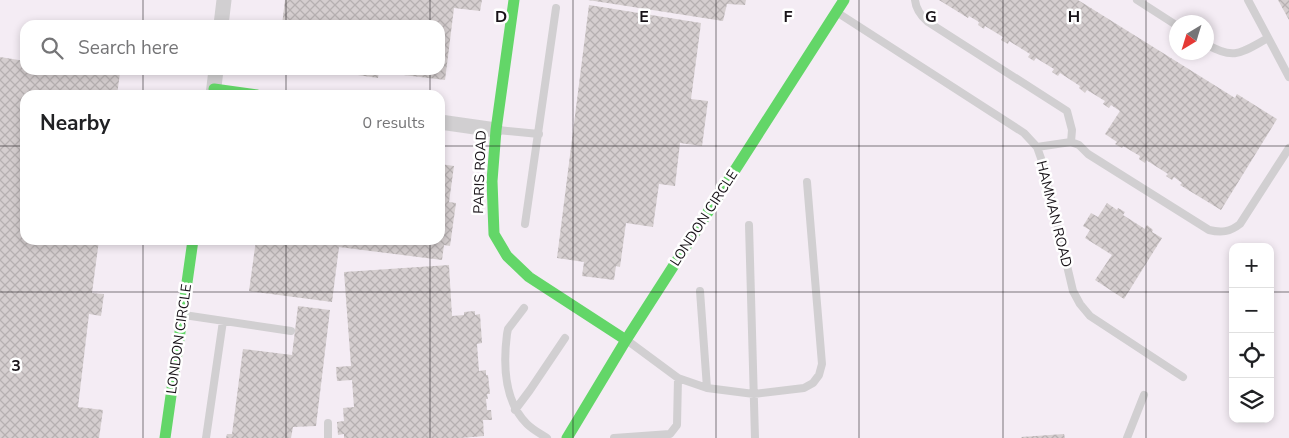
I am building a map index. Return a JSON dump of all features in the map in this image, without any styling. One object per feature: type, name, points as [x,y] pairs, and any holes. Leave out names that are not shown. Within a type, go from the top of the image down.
[{"type":"street","points":[[222,20],[224,0]]},
{"type":"street","name":"PARIS ROAD","points":[[514,0],[496,130],[492,181],[494,234],[507,256],[529,277],[626,340]]},
{"type":"street","name":"LONDON CIRCLE","points":[[567,438],[626,340],[844,0]]},
{"type":"street","points":[[213,90],[215,75]]},
{"type":"street","points":[[445,123],[496,130]]},
{"type":"street","name":"LONDON CIRCLE","points":[[165,438],[192,245]]},
{"type":"lane","points":[[915,0],[918,11],[928,22],[1067,111],[1072,130],[1071,142]]},
{"type":"lane","points":[[1137,0],[1169,21]]},
{"type":"lane","points":[[1248,0],[1289,77]]},
{"type":"lane","points":[[525,224],[556,8]]},
{"type":"lane","name":"HAMMAN ROAD","points":[[836,12],[1024,133],[1037,147],[1043,164],[1073,290],[1080,304],[1090,316],[1183,377]]},
{"type":"lane","points":[[1214,49],[1221,53],[1236,54],[1268,38]]},
{"type":"lane","points":[[496,130],[539,134]]},
{"type":"lane","points":[[1037,147],[1071,142],[1079,145],[1088,154],[1209,230],[1222,232],[1235,228],[1245,219],[1289,148]]},
{"type":"lane","points":[[626,340],[678,378],[707,388],[754,394],[804,388],[814,383],[819,375],[822,364],[807,182]]},
{"type":"lane","points":[[749,225],[755,438]]},
{"type":"lane","points":[[700,291],[707,388]]},
{"type":"lane","points":[[524,308],[508,329],[505,373],[515,410],[528,426],[547,438]]},
{"type":"lane","points":[[182,314],[291,331]]},
{"type":"lane","points":[[206,438],[223,321]]},
{"type":"lane","points":[[515,410],[565,338]]},
{"type":"lane","points":[[614,438],[670,434],[678,425],[678,378]]},
{"type":"lane","points":[[1126,438],[1144,395]]},
{"type":"lane","points":[[328,423],[328,438]]},
{"type":"building","points":[[285,0],[482,0],[480,11],[454,8],[445,80],[404,75],[445,75],[445,20],[283,20]]},
{"type":"building","points":[[588,0],[746,0],[745,5],[727,4],[723,21]]},
{"type":"building","points":[[939,0],[1078,0],[1169,57],[1169,60],[1174,60],[1235,98],[1237,94],[1277,119],[1221,210],[1180,185],[1182,183],[1174,177],[1172,180],[1166,176],[1168,174],[1146,160],[1145,163],[1139,159],[1140,156],[1123,146],[1122,148],[1115,144],[1117,142],[1105,134],[1120,111],[1111,105],[1109,108],[1103,104],[1105,101],[1087,90],[1085,93],[1079,88],[1080,86],[1060,73],[1058,76],[1052,72],[1054,69],[1036,58],[1034,61],[1028,57],[1030,54],[1009,41],[1008,44],[1001,40],[1003,37],[985,26],[984,29],[978,25],[979,22],[969,16],[968,18]]},
{"type":"building","points":[[1278,0],[1289,0],[1289,20]]},
{"type":"building","points":[[589,5],[701,23],[691,99],[708,101],[702,146],[680,143],[675,186],[659,184],[653,227],[626,223],[620,267],[616,266],[614,280],[582,276],[584,262],[557,258]]},
{"type":"building","points":[[0,57],[20,60],[20,75],[120,75],[118,90],[20,90],[20,245],[98,245],[92,293],[104,294],[101,316],[89,314],[78,407],[103,410],[99,438],[0,438]]},
{"type":"building","points":[[358,75],[378,75],[378,78]]},
{"type":"building","points":[[445,165],[454,166],[449,202],[456,203],[450,246],[444,245]]},
{"type":"building","points":[[1107,203],[1117,210],[1118,208],[1125,212],[1123,215],[1145,229],[1147,225],[1153,230],[1152,232],[1162,238],[1124,299],[1095,280],[1112,255],[1085,238],[1090,230],[1083,226],[1091,213],[1098,217]]},
{"type":"building","points":[[255,245],[444,245],[442,260],[339,247],[332,302],[249,291]]},
{"type":"building","points":[[449,265],[452,316],[464,315],[464,312],[475,311],[475,315],[480,314],[482,343],[477,344],[479,371],[486,370],[486,375],[488,375],[490,394],[487,394],[488,399],[486,399],[487,410],[491,410],[492,420],[483,420],[484,436],[461,438],[344,438],[344,434],[338,435],[337,422],[344,421],[343,408],[354,407],[352,380],[337,381],[336,367],[351,366],[344,272]]},
{"type":"building","points":[[298,306],[330,310],[316,426],[293,427],[291,438],[226,438],[227,434],[232,434],[243,349],[292,355]]},
{"type":"building","points":[[1064,434],[1065,438],[1021,437]]},
{"type":"traffic: fast","points":[[514,0],[496,130],[492,181],[494,234],[507,256],[529,277],[626,340]]},
{"type":"traffic: fast","points":[[567,438],[626,340],[844,0]]},
{"type":"traffic: fast","points":[[214,89],[221,90]]},
{"type":"traffic: fast","points":[[165,438],[192,245]]}]
